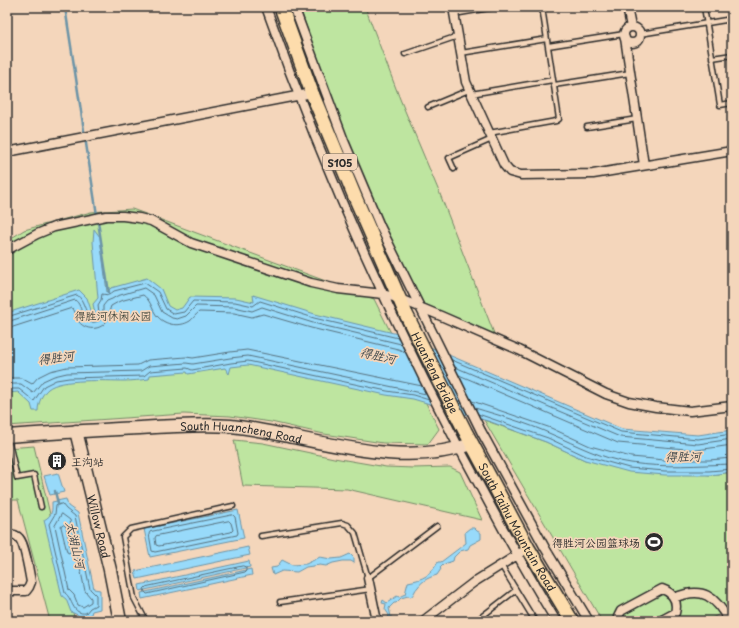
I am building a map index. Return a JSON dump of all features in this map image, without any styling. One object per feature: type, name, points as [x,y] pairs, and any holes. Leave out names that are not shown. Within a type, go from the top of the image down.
[{"type":"main road","name":"S105","points":[[281,7],[312,93],[400,300]]},
{"type":"main road","name":"Huanfeng Bridge","points":[[400,300],[465,431]]},
{"type":"main road","name":"South Huancheng Road","points":[[7,436],[197,425],[232,426],[265,431],[356,450],[388,453],[437,452],[459,449],[472,444]]},
{"type":"main road","name":"Willow Road","points":[[76,431],[100,526],[120,621]]},
{"type":"main road","name":"South Taihu Mountain Road","points":[[465,431],[523,552],[572,621]]},
{"type":"street","points":[[266,7],[321,152],[387,306],[459,449],[523,552],[556,621]]},
{"type":"street","points":[[294,7],[341,133],[380,226],[481,431],[545,548],[589,621]]},
{"type":"street","points":[[627,7],[631,27]]},
{"type":"street","points":[[454,11],[465,76],[470,92],[504,166],[510,172],[521,175],[593,174],[732,151]]},
{"type":"street","points":[[625,36],[629,42],[638,40],[640,34],[637,29],[631,27]]},
{"type":"street","points":[[631,27],[626,30],[625,36],[644,165]]},
{"type":"street","points":[[7,152],[312,93]]},
{"type":"street","points":[[7,250],[54,227],[106,216],[139,218],[151,221],[191,243],[311,283],[338,289],[383,294],[400,300],[519,350],[606,394],[629,402],[690,411],[732,406]]},
{"type":"street","points":[[7,534],[12,534],[18,537],[22,543],[31,582],[26,591],[7,591]]},
{"type":"street","points":[[422,621],[474,582],[523,552]]},
{"type":"street","points":[[368,578],[377,621]]},
{"type":"street","points":[[619,621],[618,617],[621,610],[662,589],[669,591],[677,606],[675,613],[660,621]]},
{"type":"street","points":[[674,598],[695,592],[711,597],[720,605],[730,621]]},
{"type":"lane","points":[[454,11],[495,7]]},
{"type":"lane","points":[[454,169],[449,158],[490,136],[558,120],[559,116],[542,7]]},
{"type":"lane","points":[[704,7],[720,106],[732,103]]},
{"type":"lane","points":[[640,34],[732,19]]},
{"type":"lane","points":[[405,54],[458,36]]},
{"type":"lane","points":[[548,46],[625,36]]},
{"type":"lane","points":[[461,53],[546,39]]},
{"type":"lane","points":[[712,58],[732,55]]},
{"type":"lane","points":[[554,86],[630,73]]},
{"type":"lane","points":[[428,107],[470,92],[553,80]]},
{"type":"lane","points":[[587,126],[638,119]]},
{"type":"lane","points":[[7,436],[17,478],[34,476],[41,506]]},
{"type":"lane","points":[[146,621],[134,598],[123,537],[130,529],[233,506]]},
{"type":"lane","points":[[261,536],[342,523],[348,525],[354,533],[368,578],[437,526]]},
{"type":"lane","points":[[501,565],[535,621]]},
{"type":"lane","points":[[280,602],[371,589]]},
{"type":"lane","points":[[476,621],[516,590]]},
{"type":"green space","points":[[300,7],[365,7],[400,99],[440,194],[495,336],[412,298],[327,90]]},
{"type":"green space","name":"得胜河休闲公园","points":[[132,209],[374,299],[439,429],[428,444],[383,443],[324,434],[271,422],[230,416],[184,414],[7,426],[7,241],[24,230],[91,212]]},
{"type":"green space","points":[[484,420],[546,442],[585,460],[710,475],[732,472],[732,608],[706,621],[602,621]]},
{"type":"green space","points":[[234,440],[263,443],[386,467],[450,467],[460,472],[482,520],[347,489],[243,486]]},
{"type":"green space","points":[[34,446],[75,621],[50,621],[18,500],[7,500],[7,448]]},
{"type":"water","name":"得胜河","points":[[94,229],[100,237],[107,292],[111,288],[147,278],[161,289],[168,306],[175,310],[182,308],[190,297],[236,298],[254,302],[253,295],[315,314],[402,335],[622,429],[698,435],[732,430],[732,472],[710,475],[665,475],[629,472],[585,460],[546,442],[491,422],[413,399],[386,395],[248,365],[231,367],[229,374],[225,368],[188,374],[187,372],[150,375],[149,379],[63,383],[54,385],[48,389],[41,399],[38,411],[33,411],[31,404],[18,392],[7,393],[7,313],[79,290],[87,298],[92,313],[95,313],[93,304],[98,298],[93,242]]},
{"type":"water","points":[[58,473],[64,492],[50,495],[44,476]]},
{"type":"water","points":[[66,499],[68,506],[78,513],[94,589],[100,590],[100,609],[92,611],[90,617],[80,618],[78,615],[71,612],[66,599],[62,596],[44,520],[51,512],[52,502]]},
{"type":"water","points":[[238,510],[244,538],[150,557],[144,529]]},
{"type":"water","points":[[470,528],[474,528],[481,533],[481,539],[470,545],[468,549],[460,551],[454,557],[453,561],[444,564],[440,568],[441,569],[437,575],[422,582],[411,597],[408,596],[401,598],[394,603],[389,608],[392,621],[388,621],[389,615],[385,609],[386,604],[382,603],[383,600],[387,603],[397,596],[399,597],[405,594],[408,582],[418,580],[429,574],[438,562],[441,562],[466,543],[465,532]]},
{"type":"water","points":[[248,547],[250,555],[137,579],[135,571]]},
{"type":"water","points":[[350,554],[354,558],[354,563],[351,561],[343,561],[326,566],[320,565],[306,567],[297,572],[282,571],[273,575],[271,568],[277,567],[282,560],[292,565],[306,564],[320,557],[331,559],[341,558]]},
{"type":"water","points":[[249,561],[250,567],[140,591],[139,585]]},
{"type":"water","points":[[251,569],[252,575],[142,599],[141,593]]},
{"type":"waterway","points":[[65,7],[109,293]]},
{"type":"waterway","name":"太湖山河","points":[[55,491],[58,504]]},
{"type":"place","name":"王沟站","points":[[57,461]]},
{"type":"place","name":"得胜河公园篮球场","points":[[654,542]]}]
